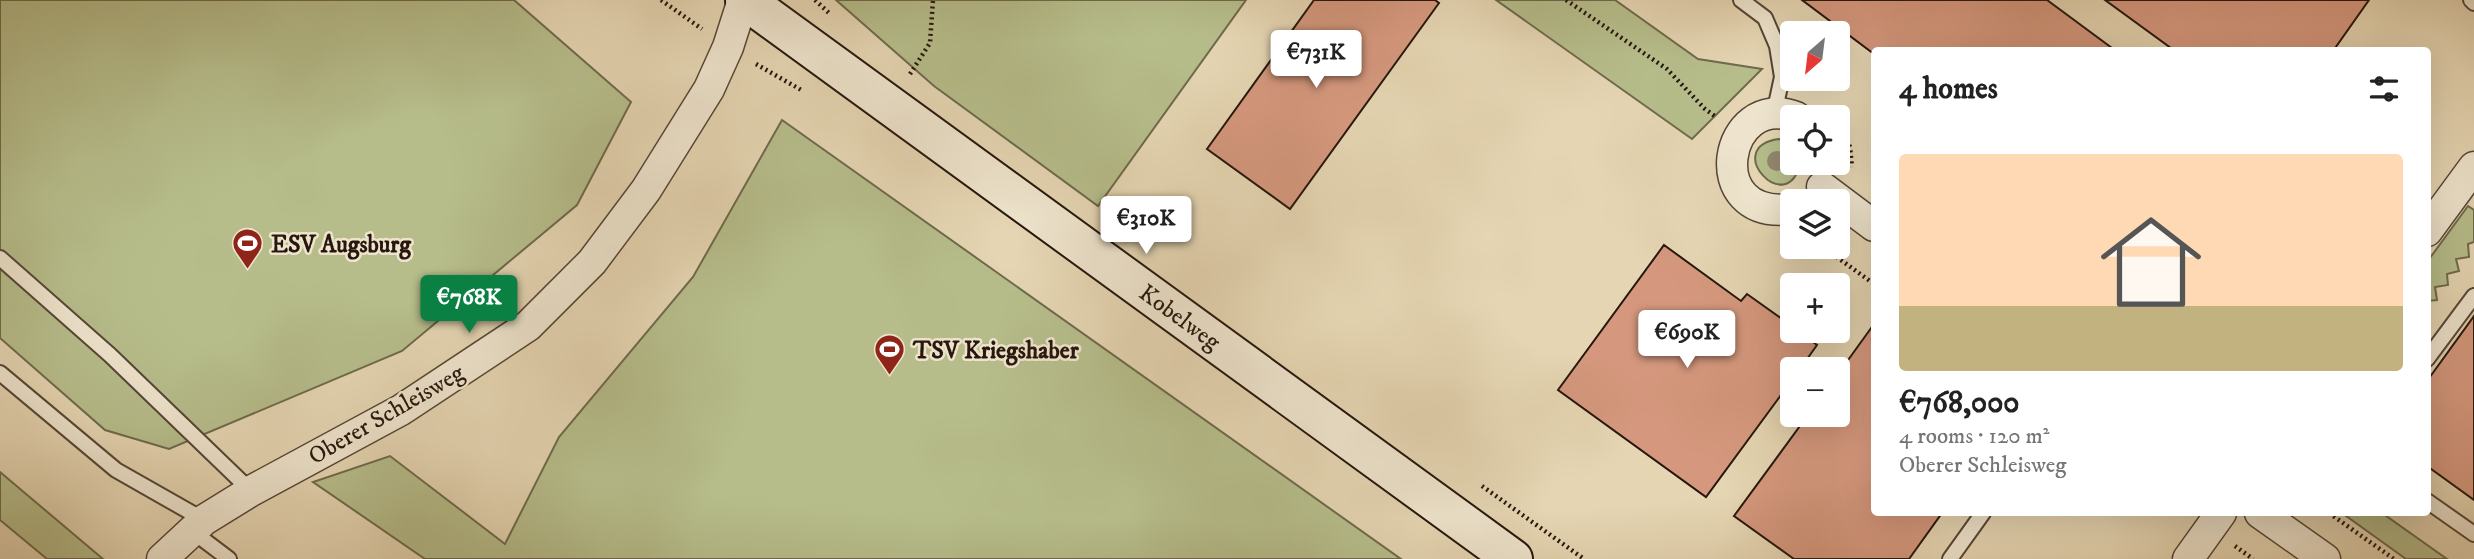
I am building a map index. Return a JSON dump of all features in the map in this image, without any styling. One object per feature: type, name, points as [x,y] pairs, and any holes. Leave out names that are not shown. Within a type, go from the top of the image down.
[{"type":"main road","name":"Kobelweg","points":[[744,0],[1513,559]]},
{"type":"street","name":"Oberer Schleisweg","points":[[162,559],[198,525],[251,491],[401,410],[528,326],[592,262],[646,190],[709,89],[729,47],[744,0]]},
{"type":"street","points":[[1780,117],[1756,119],[1733,146],[1731,164],[1735,181],[1744,197],[1759,207],[1780,211]]},
{"type":"street","points":[[2431,226],[2471,178]]},
{"type":"street","points":[[1828,180],[1871,223]]},
{"type":"street","points":[[2188,559],[2219,516]]},
{"type":"street","points":[[2264,516],[2325,559]]},
{"type":"lane","points":[[1741,0],[1765,18],[1777,46],[1784,105]]},
{"type":"lane","points":[[0,258],[110,355],[251,491]]},
{"type":"lane","points":[[2431,354],[2474,296]]},
{"type":"lane","points":[[0,373],[116,470],[198,525],[229,559]]},
{"type":"lane","points":[[2431,504],[2474,534]]},
{"type":"lane","points":[[1950,559],[1981,516]]},
{"type":"path","points":[[661,0],[729,47]]},
{"type":"path","points":[[815,0],[826,9],[826,0]]},
{"type":"path","points":[[907,78],[930,43],[933,0]]},
{"type":"path","points":[[1566,0],[1667,69],[1705,109],[1722,120]]},
{"type":"path","points":[[1840,259],[1871,282]]},
{"type":"path","points":[[2333,516],[2393,559]]},
{"type":"green space","name":"ESV Augsburg","points":[[0,0],[514,0],[631,102],[577,205],[402,351],[169,449],[105,430],[0,338]]},
{"type":"green space","points":[[836,0],[1246,0],[1098,206],[934,86]]},
{"type":"green space","points":[[1496,0],[1615,0],[1698,59],[1762,69],[1692,139]]},
{"type":"green space","name":"TSV Kriegshaber","points":[[782,120],[1401,559],[425,559],[313,482],[390,456],[505,544],[559,437],[693,277]]},
{"type":"green space","points":[[1780,139],[1780,175],[1795,175],[1793,179],[1783,184],[1773,183],[1763,175],[1757,165],[1756,154],[1762,145]]},
{"type":"green space","points":[[2468,206],[2474,210],[2474,242],[2468,244],[2469,257],[2456,259],[2459,271],[2447,274],[2448,285],[2435,287],[2437,300],[2431,301],[2431,257]]},
{"type":"green space","points":[[0,472],[103,559],[47,559],[0,520]]},
{"type":"green space","points":[[2346,516],[2386,516],[2447,559],[2406,559]]},
{"type":"building","points":[[1314,0],[1435,0],[1439,3],[1290,209],[1207,149]]},
{"type":"building","points":[[1802,0],[2047,0],[2111,47],[1871,47],[1871,52],[1850,36],[1850,21],[1830,21]]},
{"type":"building","points":[[2105,0],[2369,0],[2336,47],[2170,47]]},
{"type":"building","points":[[1664,245],[1741,301],[1747,294],[1780,317],[1780,343],[1817,345],[1808,357],[1780,357],[1780,396],[1706,497],[1558,390]]},
{"type":"building","points":[[2474,316],[2474,500],[2431,469],[2431,375]]},
{"type":"building","points":[[1871,328],[1871,516],[1940,516],[1909,559],[1794,559],[1734,516],[1799,427],[1850,427],[1850,357]]},
{"type":"place","name":"ESV Augsburg","points":[[248,271]]},
{"type":"place","name":"TSV Kriegshaber","points":[[890,377]]}]
